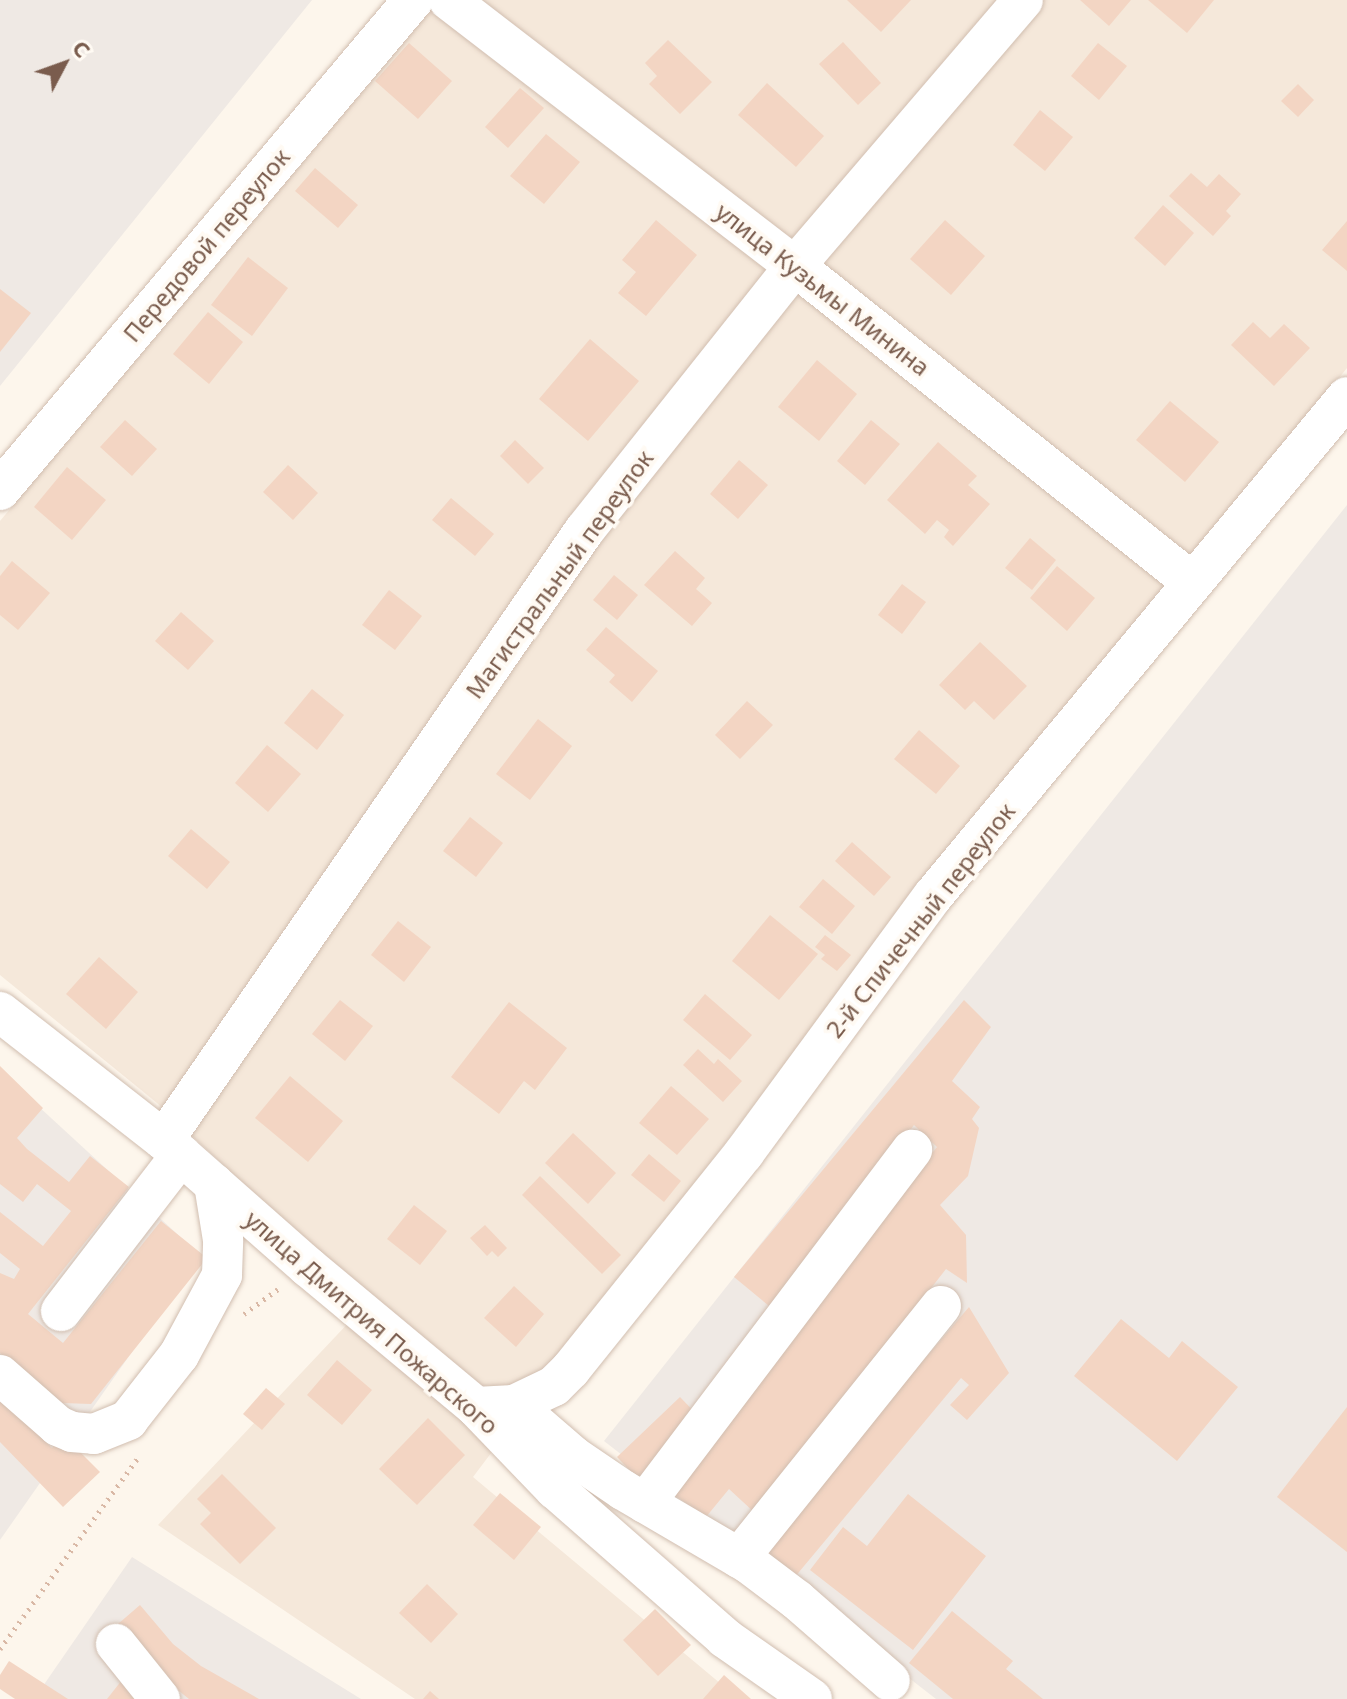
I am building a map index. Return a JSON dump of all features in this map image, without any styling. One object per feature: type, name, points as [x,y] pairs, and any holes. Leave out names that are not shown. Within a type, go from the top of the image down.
[{"type":"street","name":"Передовой переулок","points":[[0,490],[413,0]]},
{"type":"street","name":"улица Кузьмы Минина","points":[[449,0],[795,266],[1192,582]]},
{"type":"street","name":"Магистральный переулок","points":[[61,1311],[584,531],[795,266],[1023,0]]},
{"type":"street","name":"2-й Спичечный переулок","points":[[495,1406],[554,1386],[571,1369],[744,1153],[933,896],[1347,397]]},
{"type":"street","name":"улица Дмитрия Пожарского","points":[[0,1012],[173,1147],[308,1267],[495,1406],[555,1489],[725,1638],[812,1699]]},
{"type":"street","points":[[645,1503],[912,1150]]},
{"type":"street","points":[[0,1375],[58,1426],[72,1432],[94,1434],[128,1420],[179,1355],[222,1275],[223,1240],[214,1184]]},
{"type":"street","points":[[739,1558],[941,1306]]},
{"type":"street","points":[[495,1406],[645,1503],[739,1558],[797,1600],[890,1681]]},
{"type":"street","points":[[116,1644],[160,1699]]},
{"type":"path","points":[[0,1649],[33,1603]]},
{"type":"shaded area","points":[[0,0],[312,0],[0,386]]},
{"type":"shaded area","points":[[435,0],[1347,0],[1347,368],[878,941],[473,1477],[739,1699],[415,1699],[158,1525],[369,1301],[157,1103],[0,975],[0,521]]},
{"type":"shaded area","points":[[1347,505],[1347,1699],[936,1699],[604,1441]]},
{"type":"shaded area","points":[[0,1071],[200,1255],[0,1540]]},
{"type":"shaded area","points":[[132,1557],[361,1699],[34,1699]]},
{"type":"building","points":[[847,0],[911,0],[881,32]]},
{"type":"building","points":[[1080,0],[1131,0],[1109,26]]},
{"type":"building","points":[[1148,0],[1214,0],[1187,33]]},
{"type":"building","points":[[668,40],[712,82],[680,114],[649,84],[657,76],[645,63]]},
{"type":"building","points":[[843,42],[881,83],[858,105],[819,64]]},
{"type":"building","points":[[409,43],[452,81],[418,119],[375,81]]},
{"type":"building","points":[[1098,43],[1127,66],[1099,100],[1071,76]]},
{"type":"building","points":[[767,83],[824,136],[796,167],[738,115]]},
{"type":"building","points":[[1298,84],[1314,100],[1298,117],[1281,101]]},
{"type":"building","points":[[520,88],[544,108],[508,148],[485,127]]},
{"type":"building","points":[[1040,110],[1073,137],[1045,171],[1013,145]]},
{"type":"building","points":[[546,134],[580,162],[544,204],[510,176]]},
{"type":"building","points":[[315,168],[358,205],[338,228],[295,191]]},
{"type":"building","points":[[1191,173],[1207,187],[1219,174],[1241,194],[1226,211],[1231,216],[1213,236],[1169,196]]},
{"type":"building","points":[[1163,205],[1194,233],[1165,266],[1134,238]]},
{"type":"building","points":[[656,220],[697,255],[646,316],[618,293],[636,272],[622,260]]},
{"type":"building","points":[[945,220],[985,256],[951,295],[910,259]]},
{"type":"building","points":[[1347,221],[1347,271],[1322,250]]},
{"type":"building","points":[[248,257],[288,288],[252,336],[211,305]]},
{"type":"building","points":[[0,289],[31,313],[0,352]]},
{"type":"building","points":[[208,312],[243,342],[209,384],[173,354]]},
{"type":"building","points":[[1253,322],[1270,338],[1284,324],[1310,348],[1274,386],[1231,345]]},
{"type":"building","points":[[590,339],[639,381],[588,441],[539,399]]},
{"type":"building","points":[[817,360],[857,394],[819,441],[778,407]]},
{"type":"building","points":[[1170,401],[1219,442],[1185,482],[1136,440]]},
{"type":"building","points":[[125,420],[157,449],[132,476],[100,447]]},
{"type":"building","points":[[871,420],[900,444],[865,485],[837,461]]},
{"type":"building","points":[[515,440],[544,468],[528,484],[500,456]]},
{"type":"building","points":[[938,442],[977,476],[968,485],[990,504],[953,546],[944,537],[949,530],[937,520],[925,534],[887,500]]},
{"type":"building","points":[[739,460],[768,485],[738,519],[710,494]]},
{"type":"building","points":[[288,465],[318,493],[293,520],[263,492]]},
{"type":"building","points":[[67,467],[106,500],[72,540],[34,507]]},
{"type":"building","points":[[451,498],[494,534],[475,556],[432,520]]},
{"type":"building","points":[[1030,538],[1056,560],[1032,590],[1005,568]]},
{"type":"building","points":[[675,551],[705,578],[696,589],[712,603],[692,626],[644,585]]},
{"type":"building","points":[[12,561],[50,593],[18,630],[0,615],[0,576]]},
{"type":"building","points":[[1057,566],[1095,598],[1067,631],[1030,598]]},
{"type":"building","points":[[614,575],[638,595],[617,620],[593,600]]},
{"type":"building","points":[[902,584],[926,602],[902,634],[878,615]]},
{"type":"building","points":[[389,590],[422,616],[395,650],[362,625]]},
{"type":"building","points":[[181,612],[214,641],[188,670],[155,641]]},
{"type":"building","points":[[606,627],[658,671],[632,702],[609,682],[615,675],[586,650]]},
{"type":"building","points":[[980,642],[1027,686],[994,720],[974,701],[965,710],[939,685]]},
{"type":"building","points":[[312,689],[344,715],[317,750],[284,723]]},
{"type":"building","points":[[747,701],[773,725],[740,759],[715,735]]},
{"type":"building","points":[[538,719],[572,746],[530,800],[496,774]]},
{"type":"building","points":[[919,730],[960,766],[936,794],[894,759]]},
{"type":"building","points":[[267,745],[301,774],[268,812],[235,783]]},
{"type":"building","points":[[470,817],[503,843],[476,877],[443,851]]},
{"type":"building","points":[[191,829],[230,862],[207,889],[168,856]]},
{"type":"building","points":[[852,842],[891,877],[874,896],[835,861]]},
{"type":"building","points":[[823,879],[855,906],[832,934],[799,907]]},
{"type":"building","points":[[770,915],[818,954],[779,1000],[732,961]]},
{"type":"building","points":[[398,921],[431,947],[404,982],[371,955]]},
{"type":"building","points":[[825,935],[851,955],[837,971],[821,959],[825,955],[815,947]]},
{"type":"building","points":[[99,957],[138,992],[106,1029],[66,994]]},
{"type":"building","points":[[705,994],[752,1035],[730,1060],[683,1020]]},
{"type":"building","points":[[340,1000],[373,1026],[345,1061],[312,1034]]},
{"type":"building","points":[[964,1000],[991,1027],[952,1081],[980,1107],[972,1119],[979,1128],[968,1176],[940,1205],[966,1235],[967,1283],[946,1269],[755,1513],[729,1489],[706,1517],[673,1494],[838,1270],[937,1147],[914,1125],[769,1306],[734,1277]]},
{"type":"building","points":[[509,1002],[567,1048],[535,1090],[524,1081],[499,1114],[451,1077]]},
{"type":"building","points":[[698,1049],[714,1064],[718,1059],[742,1081],[723,1102],[683,1065]]},
{"type":"building","points":[[0,1066],[43,1108],[17,1138],[27,1149],[69,1182],[90,1156],[129,1187],[28,1314],[63,1343],[161,1221],[207,1258],[91,1404],[62,1403],[0,1353],[0,1273],[14,1279],[20,1269],[0,1253],[0,1212],[43,1246],[71,1211],[37,1184],[23,1202],[0,1184]]},
{"type":"building","points":[[290,1076],[343,1121],[308,1162],[255,1118]]},
{"type":"building","points":[[671,1086],[709,1119],[677,1155],[639,1123]]},
{"type":"building","points":[[573,1133],[616,1173],[588,1204],[545,1163]]},
{"type":"building","points":[[649,1154],[681,1181],[664,1202],[631,1175]]},
{"type":"building","points":[[540,1176],[621,1255],[602,1274],[522,1195]]},
{"type":"building","points":[[414,1205],[447,1231],[420,1265],[387,1239]]},
{"type":"building","points":[[485,1225],[507,1248],[498,1257],[492,1251],[487,1256],[470,1238]]},
{"type":"building","points":[[514,1286],[544,1314],[516,1347],[484,1318]]},
{"type":"building","points":[[969,1307],[1009,1373],[967,1420],[950,1405],[969,1385],[961,1378],[794,1578],[761,1551]]},
{"type":"building","points":[[1121,1319],[1169,1358],[1182,1341],[1238,1387],[1177,1461],[1074,1376]]},
{"type":"building","points":[[337,1360],[372,1390],[342,1425],[307,1395]]},
{"type":"building","points":[[266,1388],[285,1404],[262,1430],[243,1414]]},
{"type":"building","points":[[0,1396],[52,1448],[63,1435],[100,1472],[63,1507],[0,1442]]},
{"type":"building","points":[[680,1397],[703,1421],[640,1481],[617,1457]]},
{"type":"building","points":[[1347,1407],[1347,1552],[1277,1497]]},
{"type":"building","points":[[428,1418],[465,1455],[417,1505],[379,1469]]},
{"type":"building","points":[[222,1474],[276,1528],[240,1564],[200,1524],[211,1513],[197,1499]]},
{"type":"building","points":[[500,1493],[541,1527],[514,1560],[473,1525]]},
{"type":"building","points":[[908,1494],[986,1556],[913,1650],[810,1570],[843,1527],[867,1546]]},
{"type":"building","points":[[427,1584],[458,1614],[431,1643],[399,1613]]},
{"type":"building","points":[[140,1605],[173,1644],[201,1666],[259,1699],[189,1699],[168,1682],[118,1624]]},
{"type":"building","points":[[655,1609],[691,1645],[658,1676],[623,1640]]},
{"type":"building","points":[[952,1611],[1013,1661],[1006,1669],[1043,1699],[953,1699],[909,1663]]},
{"type":"building","points":[[9,1661],[68,1699],[15,1699],[0,1689],[0,1675]]},
{"type":"building","points":[[724,1675],[751,1699],[703,1699]]},
{"type":"building","points":[[122,1680],[142,1699],[107,1699]]},
{"type":"building","points":[[430,1691],[439,1699],[423,1699]]}]
